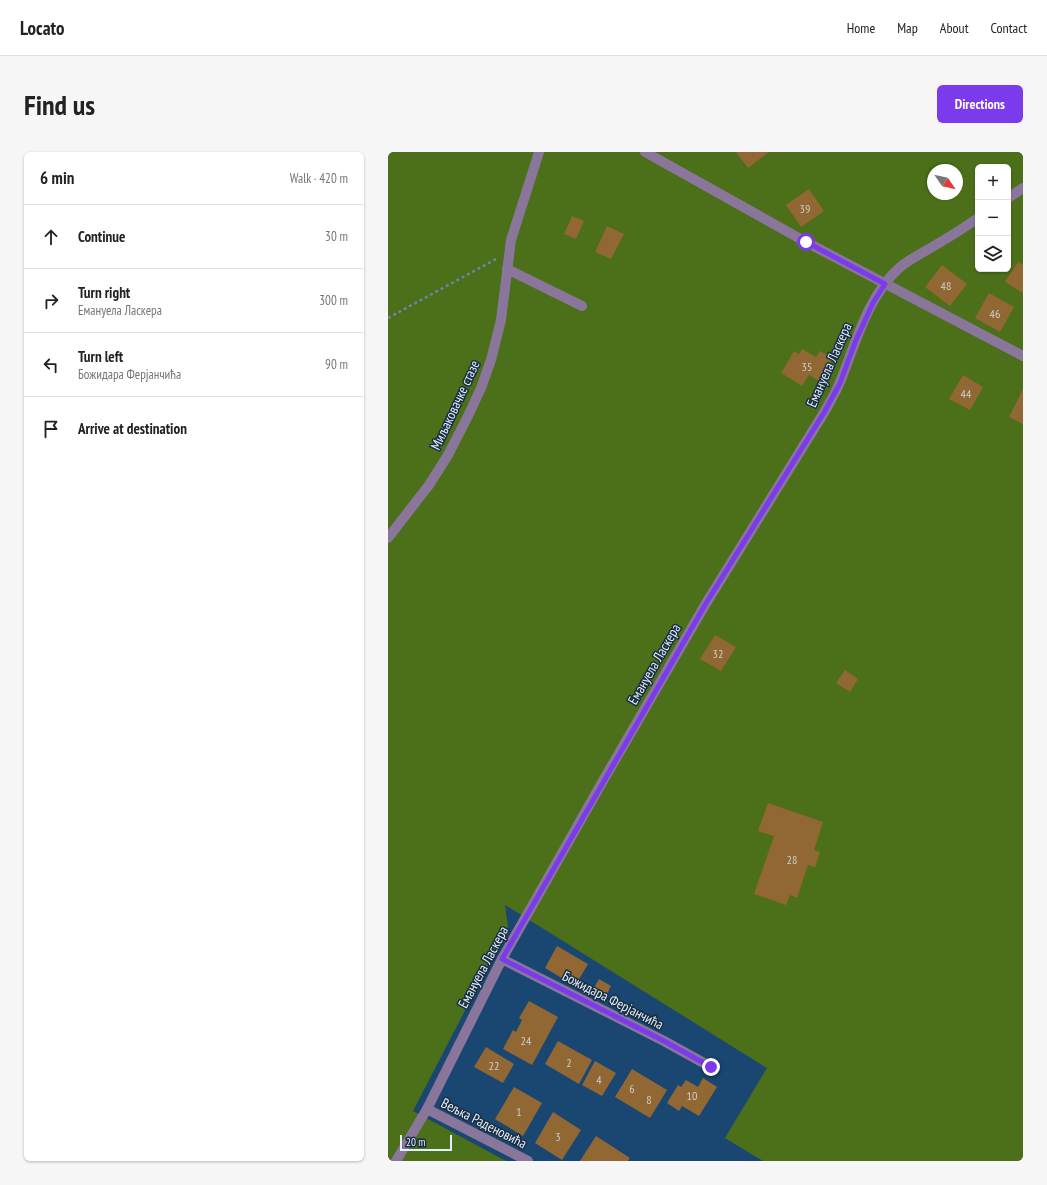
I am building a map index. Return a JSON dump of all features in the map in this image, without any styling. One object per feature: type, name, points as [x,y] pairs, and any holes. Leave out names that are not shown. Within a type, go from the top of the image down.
[{"type":"street","name":"Миљаковачке стазе","points":[[388,538],[429,485],[448,455],[468,416],[483,381],[501,320],[511,240],[539,152]]},
{"type":"street","points":[[645,152],[885,284],[1023,356]]},
{"type":"street","points":[[1011,196],[1023,188]]},
{"type":"street","name":"Емануела Ласкера","points":[[396,1161],[427,1109],[502,959],[705,605],[825,411],[840,383],[856,340],[874,301],[885,284],[898,269],[911,259],[975,220]]},
{"type":"street","points":[[507,269],[582,306]]},
{"type":"street","name":"Божидара Ферјанчића","points":[[502,959],[664,1041],[711,1067]]},
{"type":"street","name":"Вељка Раденовића","points":[[427,1109],[528,1161]]},
{"type":"path","points":[[388,318],[493,260],[509,255]]},
{"type":"green space","points":[[388,152],[1023,152],[1023,1161],[763,1161],[725,1138],[767,1068],[505,905],[508,927],[413,1111],[506,1161],[388,1161]]},
{"type":"building","points":[[736,152],[769,152],[748,168]]},
{"type":"building","points":[[809,189],[824,211],[801,227],[786,205]]},
{"type":"building","points":[[572,216],[584,221],[576,239],[564,234]]},
{"type":"building","points":[[607,226],[624,234],[611,259],[595,252]]},
{"type":"building","points":[[1018,262],[1023,265],[1023,293],[1005,282]]},
{"type":"building","points":[[942,265],[967,284],[950,306],[925,287]]},
{"type":"building","points":[[989,293],[1014,307],[1000,332],[975,318]]},
{"type":"building","points":[[802,349],[816,357],[820,351],[832,358],[819,381],[809,375],[802,386],[781,373],[794,351],[799,354]]},
{"type":"building","points":[[963,375],[983,387],[970,410],[949,399]]},
{"type":"building","points":[[1023,389],[1023,424],[1009,417]]},
{"type":"building","points":[[715,635],[736,647],[721,671],[700,659]]},
{"type":"building","points":[[845,670],[858,679],[850,692],[836,683]]},
{"type":"building","points":[[768,803],[823,822],[814,850],[820,852],[815,867],[808,865],[797,898],[790,895],[786,905],[754,894],[774,836],[758,831]]},
{"type":"building","points":[[557,946],[588,964],[575,986],[545,968]]},
{"type":"building","points":[[599,979],[611,986],[604,1000],[591,993]]},
{"type":"building","points":[[529,1001],[558,1017],[532,1065],[503,1049],[513,1030],[516,1032],[522,1020],[519,1018]]},
{"type":"building","points":[[558,1041],[592,1060],[579,1084],[545,1064]]},
{"type":"building","points":[[486,1047],[514,1064],[503,1083],[474,1067]]},
{"type":"building","points":[[595,1061],[616,1073],[602,1096],[582,1085]]},
{"type":"building","points":[[632,1069],[667,1090],[650,1118],[615,1097]]},
{"type":"building","points":[[703,1078],[717,1087],[699,1116],[682,1106],[679,1111],[667,1103],[678,1085],[681,1087],[686,1080],[698,1087]]},
{"type":"building","points":[[514,1087],[542,1103],[523,1136],[495,1119]]},
{"type":"building","points":[[553,1112],[581,1130],[562,1160],[535,1143]]},
{"type":"building","points":[[596,1136],[630,1158],[628,1161],[580,1161]]},
{"type":"route","points":[[711,1067],[664,1041],[502,959],[705,605],[825,411],[840,383],[856,340],[874,301],[885,284],[806,242]]}]
